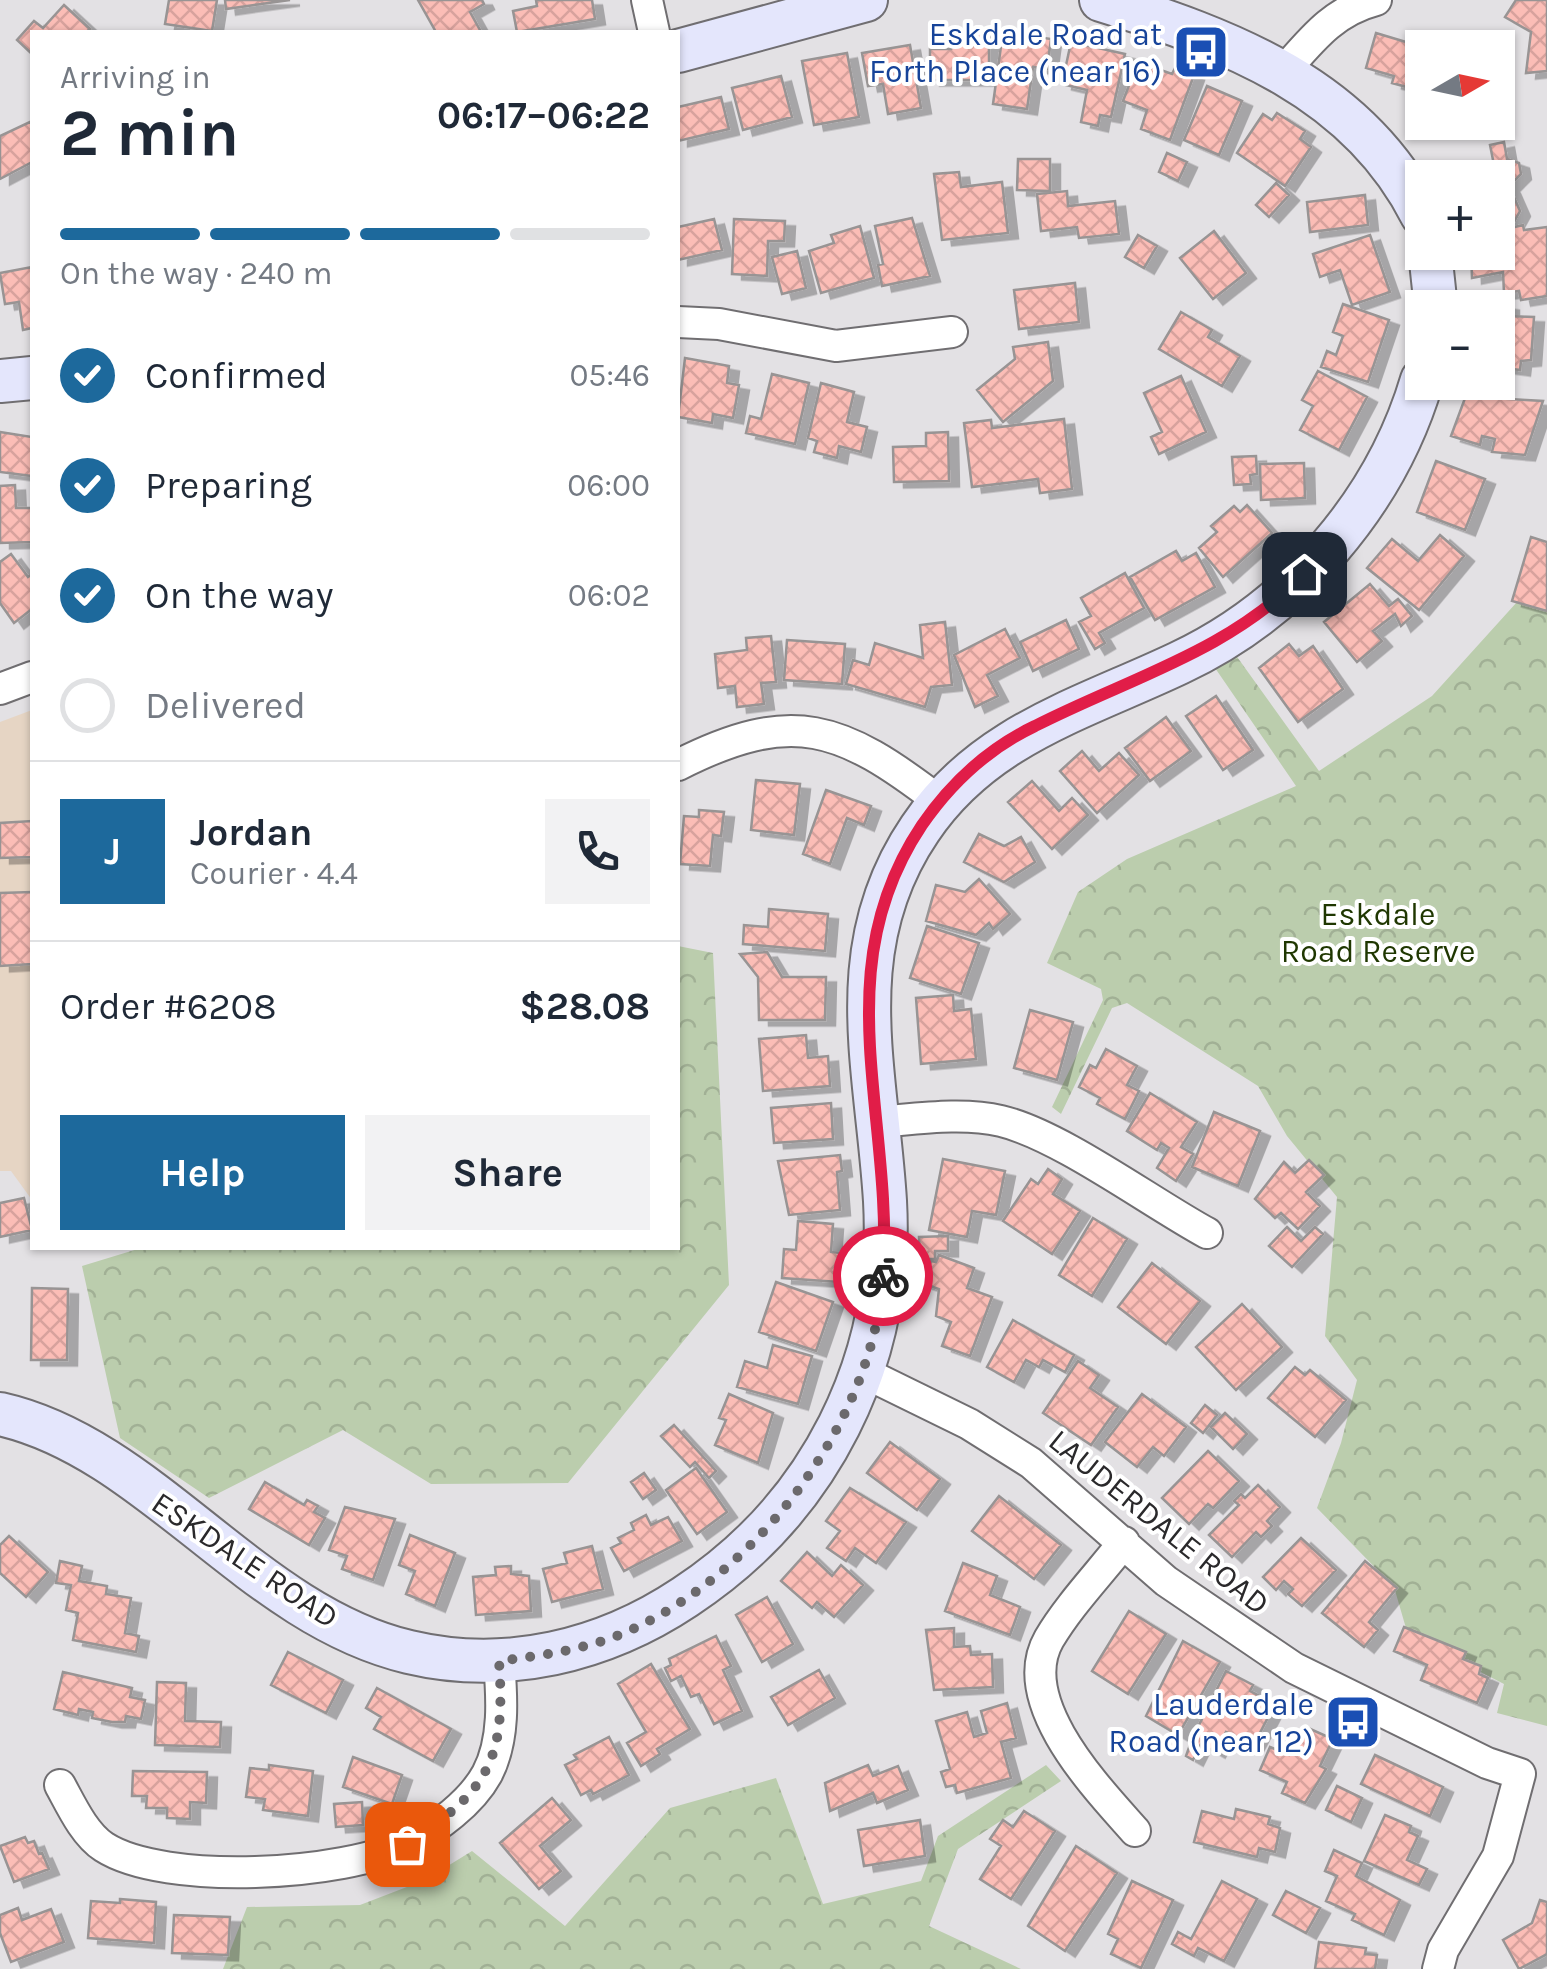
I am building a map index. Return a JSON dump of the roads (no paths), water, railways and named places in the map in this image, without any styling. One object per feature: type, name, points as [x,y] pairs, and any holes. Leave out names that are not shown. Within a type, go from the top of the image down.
[{"type":"street","points":[[647,0],[654,30]]},
{"type":"street","points":[[680,50],[866,0]]},
{"type":"street","points":[[1101,0],[1188,28],[1284,70],[1340,110],[1405,180]]},
{"type":"street","points":[[1284,70],[1324,25],[1350,7],[1376,0]]},
{"type":"street","points":[[680,322],[719,324],[836,346],[952,332]]},
{"type":"street","points":[[0,381],[30,378]]},
{"type":"street","name":"ESKDALE ROAD","points":[[0,1414],[32,1422],[75,1443],[283,1593],[330,1622],[408,1652],[499,1661],[570,1652],[635,1628],[696,1590],[775,1517],[812,1471],[864,1374],[882,1298],[886,1246],[868,997],[872,942],[889,881],[939,800],[994,750],[1033,726],[1198,654],[1253,620],[1289,590],[1356,515],[1393,452],[1414,400]]},
{"type":"street","points":[[0,690],[30,678]]},
{"type":"street","points":[[680,764],[737,740],[773,731],[809,731],[860,746],[939,800]]},
{"type":"street","points":[[876,1122],[971,1117],[1002,1121],[1054,1144],[1207,1233]]},
{"type":"street","name":"LAUDERDALE ROAD","points":[[864,1374],[938,1407],[1031,1463],[1166,1581],[1294,1668],[1487,1763],[1534,1771]]},
{"type":"street","points":[[1124,1542],[1047,1642],[1042,1674],[1052,1721],[1072,1759],[1136,1831]]},
{"type":"street","points":[[60,1786],[100,1845],[138,1864],[222,1872],[358,1861],[407,1844],[456,1812],[487,1774],[498,1739],[502,1704],[499,1661]]},
{"type":"street","points":[[1438,1969],[1444,1950],[1498,1856],[1534,1771]]},
{"type":"place","name":"Eskdale Road at Forth Place (near 16)","points":[[1201,52]]},
{"type":"place","name":"Lauderdale Road (near 12)","points":[[1353,1722]]},
{"type":"park label","name":"Eskdale Road Reserve","points":[[1378,932]]}]
